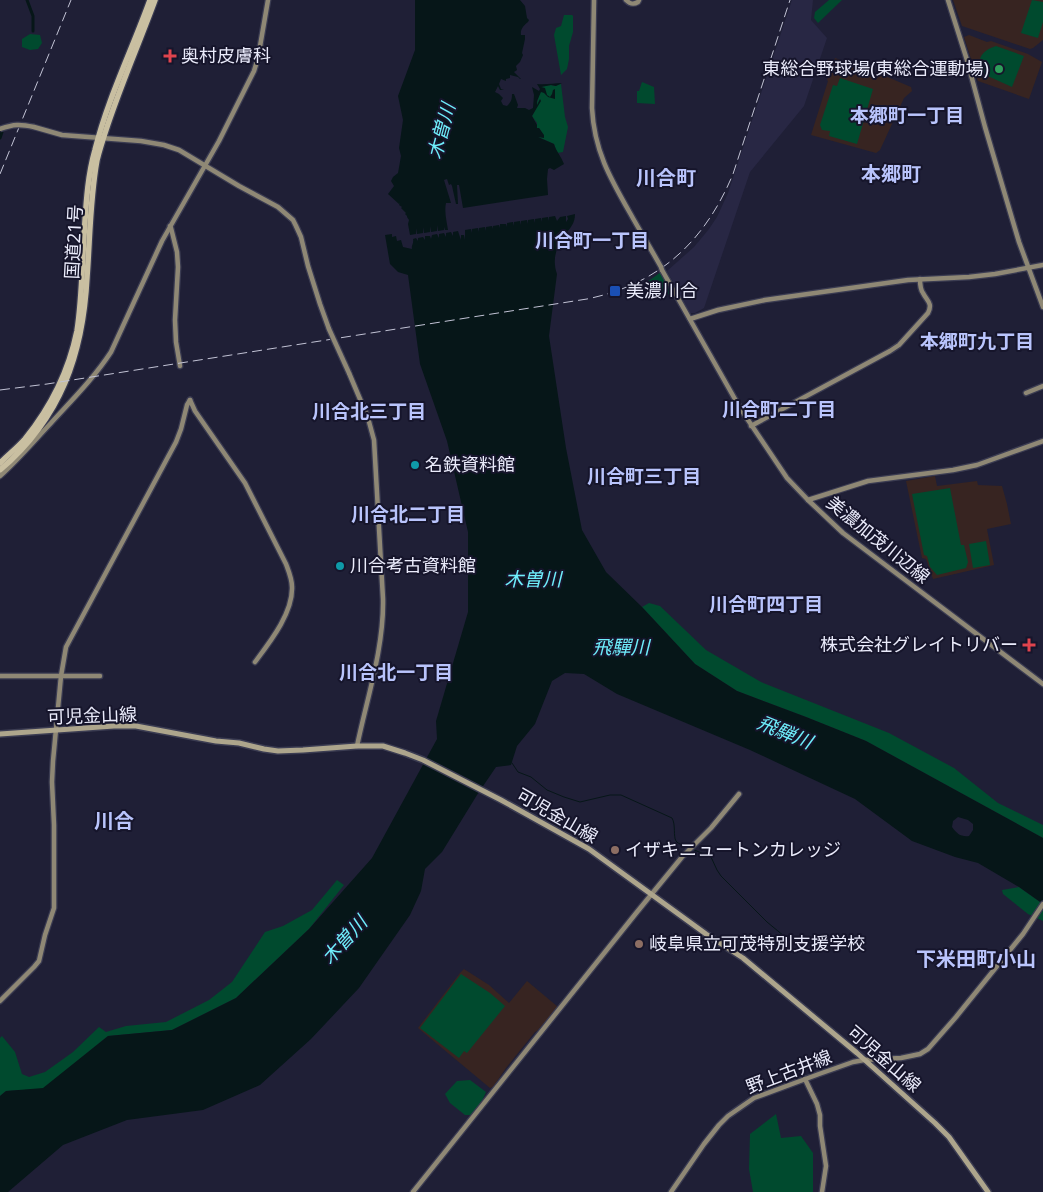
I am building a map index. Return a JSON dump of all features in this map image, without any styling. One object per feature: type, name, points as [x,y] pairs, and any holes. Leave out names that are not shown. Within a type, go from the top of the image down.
[{"type":"highway","name":"国道21号","points":[[0,470],[27,444],[39,428],[62,391],[71,368],[81,331],[85,302],[91,197],[101,137],[110,102],[150,0]]},
{"type":"highway","name":"国道21号","points":[[0,463],[24,440],[35,425],[58,388],[69,359],[77,331],[87,196],[95,150],[155,0]]},
{"type":"main road","name":"可児金山線","points":[[0,734],[125,725],[147,727],[264,749],[303,750],[357,746],[388,747],[423,760],[501,800],[589,849],[749,963],[935,1122],[954,1144],[988,1192]]},
{"type":"street","points":[[0,476],[86,385],[104,363],[117,341],[155,255],[219,141],[254,71],[268,0]]},
{"type":"street","name":"美濃加茂川辺線","points":[[594,0],[592,108],[593,124],[600,154],[609,174],[751,426],[787,478],[843,533],[1043,684]]},
{"type":"street","points":[[626,0],[634,4],[639,0]]},
{"type":"street","points":[[948,0],[968,60],[1003,190],[1028,269],[1043,307]]},
{"type":"street","points":[[0,129],[21,124],[62,135],[164,144],[179,150],[278,207],[293,220],[301,237],[313,282],[329,329],[368,418],[374,440],[383,618],[380,642],[357,746]]},
{"type":"street","points":[[170,226],[178,267],[175,320],[180,366]]},
{"type":"street","points":[[690,319],[718,310],[765,300],[908,280],[995,274],[1043,265]]},
{"type":"street","points":[[751,426],[899,345],[930,310],[930,302],[921,289],[920,279]]},
{"type":"street","points":[[1026,393],[1043,386]]},
{"type":"street","points":[[0,1001],[38,961],[54,908],[52,782],[64,652],[176,442],[186,406],[190,400],[195,411],[245,483],[286,564],[290,576],[292,594],[288,611],[254,662]]},
{"type":"street","points":[[808,500],[868,481],[966,468],[1043,441]]},
{"type":"street","points":[[0,676],[100,676]]},
{"type":"street","points":[[413,1192],[682,857],[711,828],[739,794]]},
{"type":"street","name":"野上古井線","points":[[671,1192],[704,1144],[728,1116],[754,1098],[853,1062],[901,1058],[920,1054],[928,1049],[1023,934],[1043,904]]},
{"type":"street","points":[[805,1079],[820,1115],[826,1166],[822,1192]]},
{"type":"shaded area","points":[[792,0],[813,0],[811,20],[827,38],[804,106],[750,172],[704,308],[695,313],[690,313],[667,271],[694,247],[717,217],[728,193]]},
{"type":"shaded area","points":[[953,0],[1043,0],[1043,40],[1030,49],[962,26]]},
{"type":"shaded area","points":[[969,35],[1028,54],[1042,62],[1029,99],[978,81],[964,37]]},
{"type":"shaded area","points":[[835,58],[865,69],[867,72],[876,75],[878,73],[911,87],[912,91],[904,98],[880,150],[876,153],[811,135]]},
{"type":"shaded area","points":[[935,476],[937,486],[977,481],[978,485],[1002,486],[1011,524],[987,529],[994,565],[933,579],[926,559],[922,558],[906,481]]},
{"type":"shaded area","points":[[464,969],[489,985],[509,1003],[527,981],[558,1007],[535,1032],[493,1087],[490,1088],[418,1028]]},
{"type":"green space","points":[[829,0],[842,0],[818,23],[814,18],[815,12]]},
{"type":"green space","points":[[1032,0],[1043,2],[1043,22],[1038,38],[1021,33]]},
{"type":"green space","points":[[564,15],[573,16],[573,32],[569,46],[567,69],[561,75],[554,35],[556,28],[561,26]]},
{"type":"green space","points":[[30,34],[40,35],[42,43],[38,49],[30,50],[22,47],[22,39]]},
{"type":"green space","name":"東総合野球場(東総合運動場)","points":[[996,46],[1024,56],[1012,87],[981,73],[981,56],[987,50]]},
{"type":"green space","points":[[840,78],[873,89],[857,144],[829,136],[830,131],[822,130],[820,125],[833,85],[837,86]]},
{"type":"green space","points":[[642,82],[654,87],[655,104],[637,103],[637,91],[639,91]]},
{"type":"green space","points":[[561,84],[568,127],[563,152],[557,153],[554,144],[538,137],[542,137],[541,131],[537,128],[537,123],[532,116],[540,92],[544,92],[547,96],[544,88],[540,87]]},
{"type":"green space","points":[[661,272],[673,293],[670,295],[643,285]]},
{"type":"green space","points":[[950,488],[961,545],[964,545],[968,562],[966,568],[937,575],[930,567],[927,556],[924,555],[912,494]]},
{"type":"green space","points":[[986,541],[990,565],[973,568],[969,544]]},
{"type":"green space","points":[[649,603],[660,606],[706,650],[761,682],[889,733],[954,768],[998,803],[1043,825],[1043,838],[866,741],[737,691],[695,664],[642,607]]},
{"type":"green space","points":[[337,880],[344,885],[309,929],[236,998],[172,1030],[108,1036],[43,1089],[6,1091],[0,1096],[0,1038],[2,1036],[15,1052],[22,1074],[29,1077],[45,1072],[73,1052],[99,1027],[106,1032],[126,1026],[166,1022],[209,1000],[232,982],[265,932],[283,926],[312,910]]},
{"type":"green space","points":[[1019,887],[1043,904],[1043,921],[1028,914],[1003,894],[1002,890]]},
{"type":"green space","points":[[461,974],[490,993],[505,1006],[467,1053],[464,1051],[459,1058],[420,1028]]},
{"type":"green space","points":[[470,1080],[486,1092],[472,1115],[465,1115],[450,1103],[445,1094],[457,1081]]},
{"type":"green space","points":[[776,1114],[781,1138],[801,1136],[813,1153],[813,1192],[753,1192],[749,1169],[750,1134]]},
{"type":"water","name":"木曽川","points":[[415,0],[520,0],[525,6],[529,20],[521,31],[521,35],[525,35],[523,55],[516,66],[517,70],[514,72],[521,79],[510,75],[510,78],[506,79],[506,81],[501,79],[499,84],[501,89],[504,90],[500,90],[498,86],[495,92],[503,98],[501,101],[503,105],[507,106],[511,101],[512,94],[514,94],[518,105],[517,108],[529,110],[533,108],[534,95],[532,87],[539,91],[540,89],[537,84],[562,83],[556,86],[541,87],[545,88],[547,95],[550,97],[555,89],[555,99],[548,97],[541,92],[537,105],[540,99],[541,101],[532,116],[537,128],[544,135],[544,138],[538,137],[554,144],[564,164],[554,170],[548,169],[548,195],[463,208],[459,185],[457,185],[458,204],[456,204],[452,186],[451,184],[449,185],[447,179],[444,180],[451,203],[446,203],[445,206],[448,230],[445,230],[444,227],[444,230],[438,231],[437,225],[437,231],[431,232],[430,226],[430,232],[424,233],[423,227],[423,233],[417,234],[416,228],[416,234],[410,235],[409,220],[406,213],[399,205],[400,203],[388,194],[394,186],[391,181],[398,173],[401,156],[399,148],[403,120],[398,96],[415,50]]},
{"type":"water","name":"木曽川","points":[[575,214],[573,223],[557,249],[555,264],[557,274],[549,336],[566,448],[582,530],[606,572],[642,607],[695,664],[737,691],[866,741],[1043,838],[1043,904],[1019,887],[978,863],[955,857],[912,841],[855,799],[750,750],[617,694],[584,674],[565,673],[552,681],[535,724],[517,746],[511,765],[496,767],[442,852],[425,869],[421,891],[410,915],[359,988],[311,1039],[260,1085],[203,1110],[127,1120],[63,1145],[8,1192],[0,1192],[0,1096],[6,1091],[43,1088],[108,1036],[172,1030],[236,998],[309,929],[372,858],[437,739],[436,721],[468,612],[468,532],[447,441],[420,364],[408,275],[398,272],[390,264],[385,235],[392,234],[392,237],[396,236],[397,241],[401,240],[403,247],[412,249],[413,239],[416,238],[418,241],[418,238],[423,237],[425,240],[425,236],[430,236],[431,239],[432,235],[437,234],[439,238],[439,234],[444,233],[446,237],[446,233],[451,232],[453,236],[453,232],[458,231],[461,240],[461,235],[464,235],[465,240],[465,230],[471,229],[472,233],[472,229],[478,228],[479,232],[479,228],[485,227],[486,231],[486,227],[492,226],[493,229],[493,226],[499,225],[500,228],[500,224],[506,224],[507,227],[507,223],[513,222],[514,226],[514,222],[520,221],[521,225],[521,221],[527,220],[528,224],[528,220],[534,219],[535,223],[535,219],[541,218],[542,222],[542,218],[548,217],[549,221],[549,217],[555,216],[557,221],[560,217],[566,216],[566,222],[567,216]],"holes":[[[958,817],[968,820],[973,824],[973,830],[969,836],[959,835],[952,827],[953,821]]]},
{"type":"waterway","points":[[27,0],[33,16],[33,31]]},
{"type":"waterway","points":[[0,138],[2,132]]},
{"type":"waterway","points":[[512,763],[518,772],[531,777],[547,790],[564,797],[580,802],[610,795],[621,795],[672,818],[676,841],[688,847]]},
{"type":"waterway","points":[[692,849],[711,857],[721,876],[767,922],[784,936]]},
{"type":"railway","points":[[0,174],[71,0]]},
{"type":"railway","points":[[0,390],[587,299],[637,283],[658,271],[677,256],[709,220],[722,198],[733,174],[790,0]]},
{"type":"place","name":"奥村皮膚科","points":[[170,56]]},
{"type":"place","name":"東総合野球場(東総合運動場)","points":[[999,69]]},
{"type":"place","name":"美濃川合","points":[[615,291]]},
{"type":"place","name":"名鉄資料館","points":[[415,465]]},
{"type":"place","name":"川合考古資料館","points":[[340,566]]},
{"type":"place","name":"株式会社グレイトリバー","points":[[1029,645]]},
{"type":"place","name":"イザキニュートンカレッジ","points":[[615,850]]},
{"type":"place","name":"岐阜県立可茂特別支援学校","points":[[639,944]]},
{"type":"district","name":"本郷町一丁目","points":[[907,115]]},
{"type":"district","name":"本郷町","points":[[891,174]]},
{"type":"district","name":"川合町","points":[[666,178]]},
{"type":"district","name":"川合町一丁目","points":[[592,240]]},
{"type":"district","name":"本郷町九丁目","points":[[977,341]]},
{"type":"district","name":"川合町二丁目","points":[[779,409]]},
{"type":"district","name":"川合北三丁目","points":[[369,411]]},
{"type":"district","name":"川合町三丁目","points":[[644,476]]},
{"type":"district","name":"川合北二丁目","points":[[408,514]]},
{"type":"district","name":"川合町四丁目","points":[[766,604]]},
{"type":"district","name":"川合北一丁目","points":[[396,672]]},
{"type":"district","name":"川合","points":[[114,821]]},
{"type":"district","name":"下米田町小山","points":[[976,959]]},
{"type":"water label","name":"飛驒川","points":[[621,647]]},
{"type":"water label","name":"飛騨川","points":[[785,732]]}]
